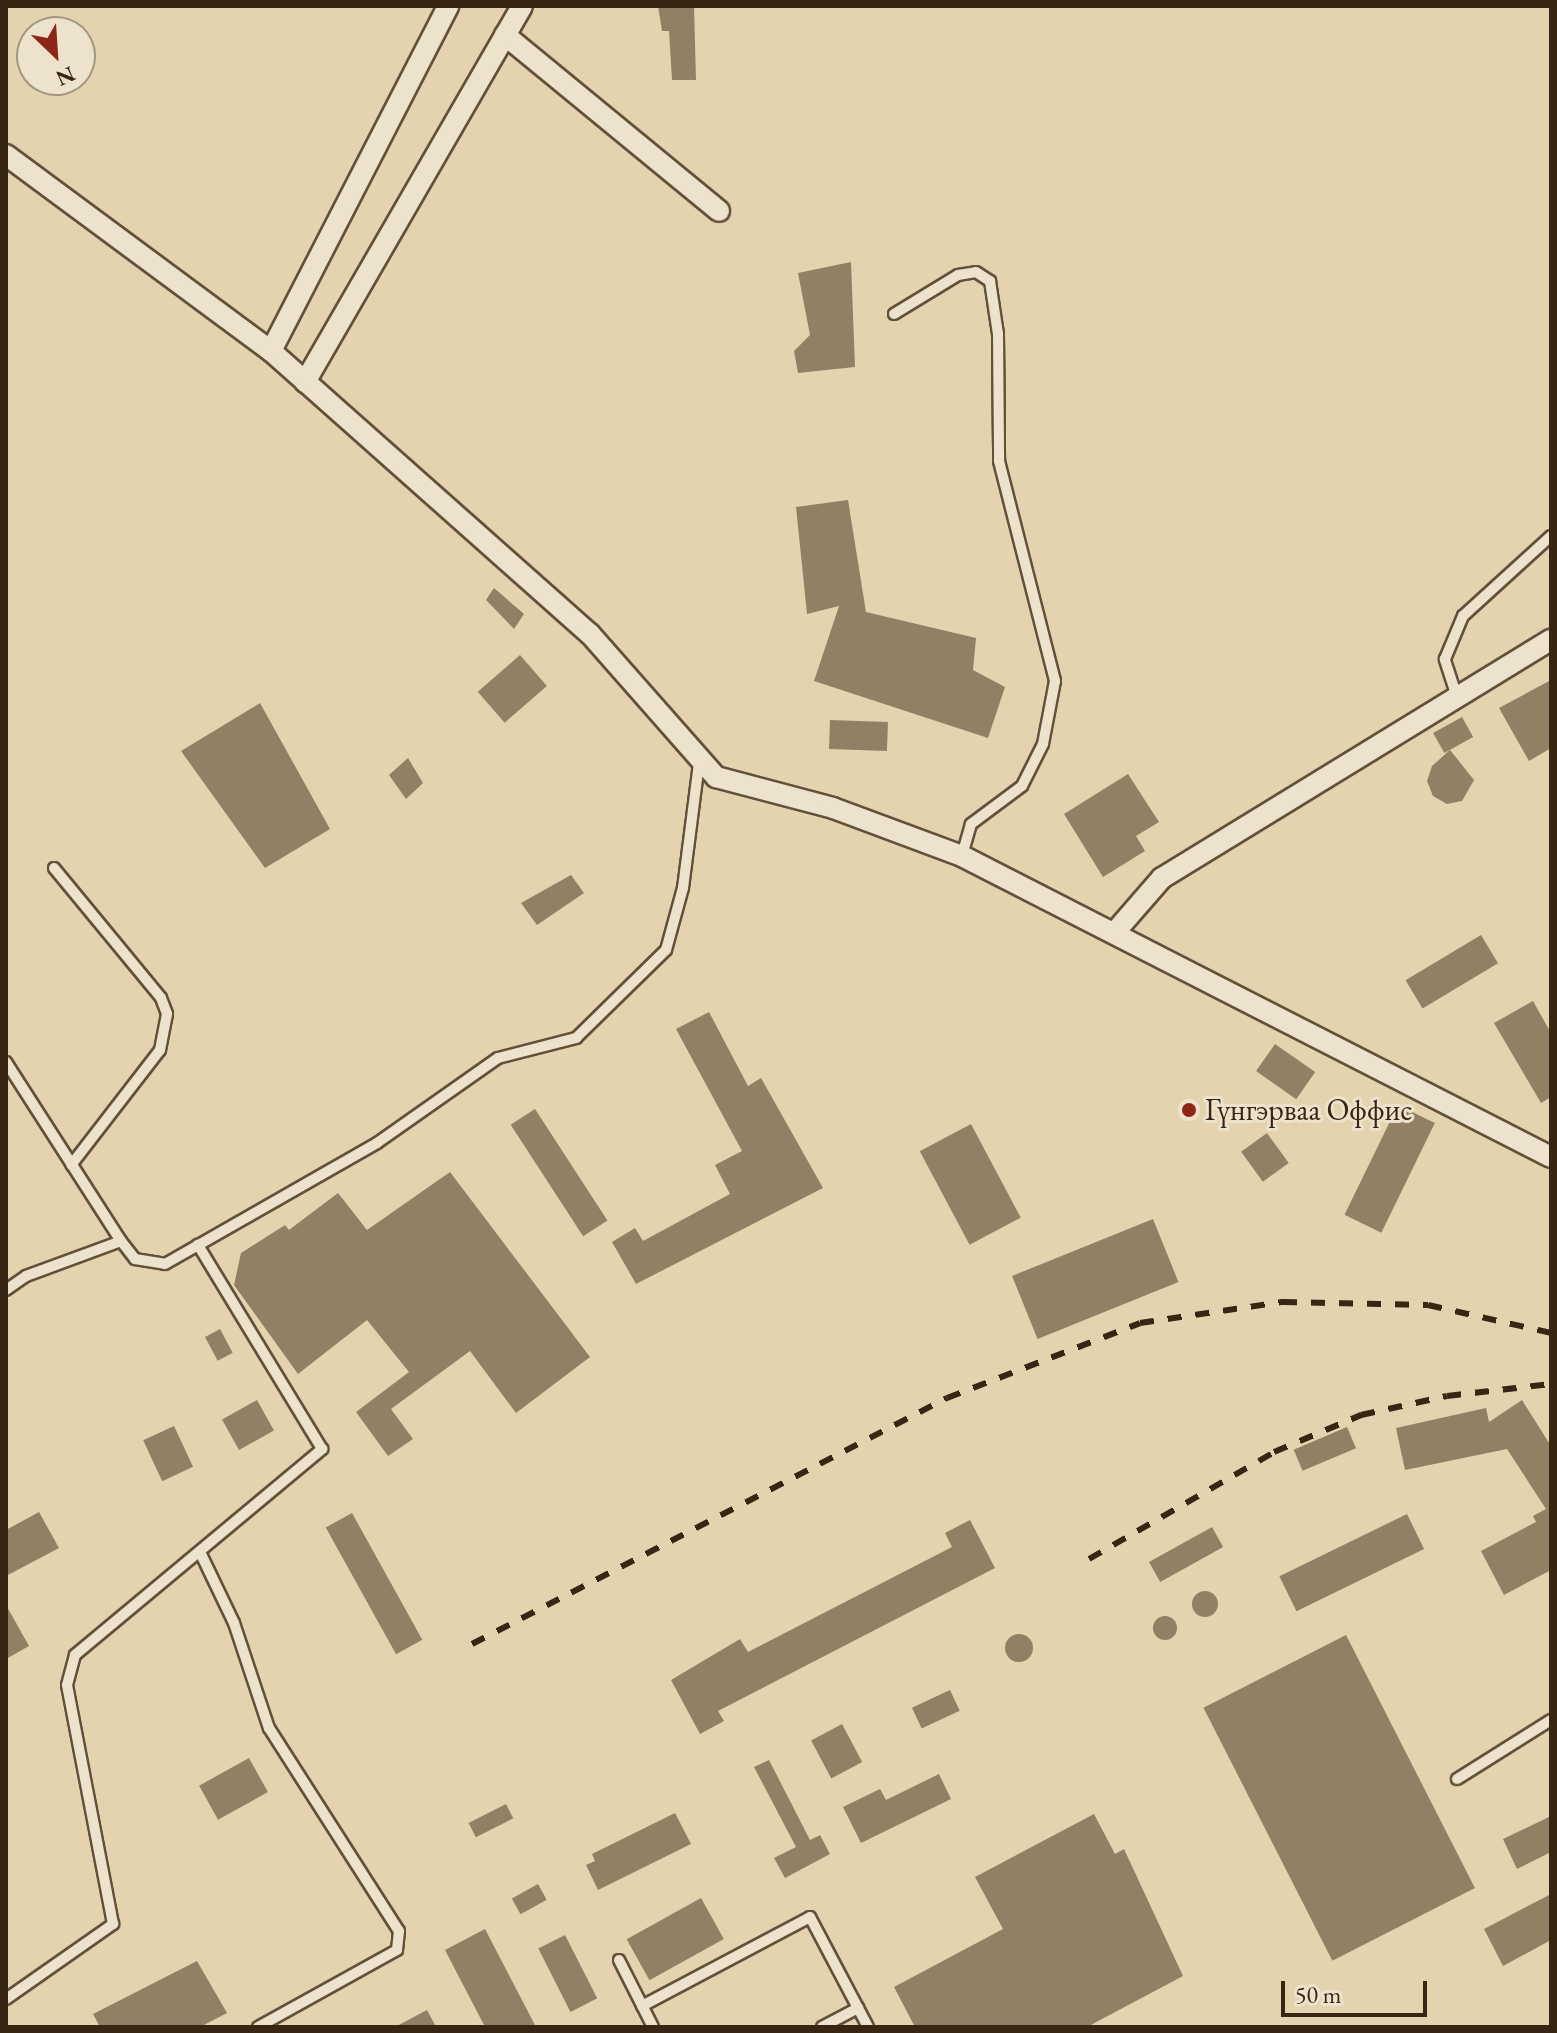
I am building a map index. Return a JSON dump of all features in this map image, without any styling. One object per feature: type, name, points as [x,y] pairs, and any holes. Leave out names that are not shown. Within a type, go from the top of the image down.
[{"type":"street","points":[[271,351],[448,6]]},
{"type":"street","points":[[305,382],[522,6]]},
{"type":"street","points":[[505,35],[719,211]]},
{"type":"street","points":[[6,155],[271,351],[590,634],[699,763],[716,777],[833,808],[962,856],[1551,1157]]},
{"type":"street","points":[[1115,932],[1162,878],[1551,640]]},
{"type":"lane","points":[[894,314],[958,275],[976,272],[990,281],[998,334],[999,461],[1055,681],[1043,744],[1022,786],[971,824],[962,856]]},
{"type":"lane","points":[[1457,697],[1445,659],[1463,616],[1551,536]]},
{"type":"lane","points":[[6,1062],[121,1241],[135,1259],[153,1265],[198,1245],[377,1143],[498,1058],[576,1038],[666,950],[683,888],[699,763]]},
{"type":"lane","points":[[54,868],[161,998],[167,1014],[160,1050],[71,1165]]},
{"type":"lane","points":[[6,1290],[26,1276],[121,1241]]},
{"type":"lane","points":[[6,1999],[113,1924],[67,1685],[75,1655],[322,1449],[198,1245]]},
{"type":"lane","points":[[200,1552],[234,1623],[269,1728],[399,1931],[397,1950],[258,2027]]},
{"type":"lane","points":[[1457,1779],[1551,1720]]},
{"type":"lane","points":[[642,2006],[810,1917],[868,2027]]},
{"type":"lane","points":[[619,1960],[653,2027]]},
{"type":"lane","points":[[822,2027],[858,2008]]},
{"type":"building","points":[[658,6],[694,6],[696,80],[672,80],[669,31],[662,31]]},
{"type":"building","points":[[851,262],[855,367],[798,373],[794,351],[810,335],[798,273]]},
{"type":"building","points":[[848,500],[866,612],[976,638],[973,670],[1005,687],[988,738],[814,681],[839,606],[807,614],[796,507]]},
{"type":"building","points":[[494,588],[524,614],[514,629],[486,600]]},
{"type":"building","points":[[520,655],[547,686],[505,723],[478,692]]},
{"type":"building","points":[[1551,680],[1551,748],[1529,761],[1499,708]]},
{"type":"building","points":[[260,703],[330,829],[265,868],[181,751]]},
{"type":"building","points":[[1462,717],[1473,737],[1444,753],[1433,733]]},
{"type":"building","points":[[830,720],[888,722],[887,751],[829,749]]},
{"type":"building","points":[[1450,750],[1474,780],[1462,801],[1447,804],[1433,796],[1427,781],[1432,766]]},
{"type":"building","points":[[408,758],[423,783],[406,799],[389,775]]},
{"type":"building","points":[[1128,774],[1159,822],[1136,836],[1145,851],[1103,877],[1064,814]]},
{"type":"building","points":[[571,875],[584,893],[537,925],[521,903]]},
{"type":"building","points":[[1481,935],[1498,963],[1423,1009],[1406,980]]},
{"type":"building","points":[[1533,1001],[1551,1033],[1551,1097],[1541,1103],[1494,1023]]},
{"type":"building","points":[[709,1012],[748,1086],[761,1078],[823,1188],[636,1284],[612,1242],[635,1228],[643,1241],[730,1194],[715,1165],[742,1151],[676,1029]]},
{"type":"building","points":[[1275,1044],[1315,1072],[1296,1099],[1256,1071]]},
{"type":"building","points":[[1398,1105],[1435,1123],[1381,1233],[1345,1215]]},
{"type":"building","points":[[535,1109],[607,1221],[583,1236],[511,1125]]},
{"type":"building","points":[[971,1124],[1021,1218],[970,1245],[920,1151]]},
{"type":"building","points":[[1267,1133],[1289,1163],[1263,1182],[1241,1152]]},
{"type":"building","points":[[450,1172],[590,1357],[516,1413],[470,1351],[391,1409],[413,1439],[388,1456],[356,1412],[409,1372],[367,1320],[298,1374],[234,1285],[241,1253],[285,1225],[289,1230],[338,1193],[367,1230]]},
{"type":"building","points":[[1153,1219],[1178,1282],[1038,1339],[1012,1276]]},
{"type":"building","points":[[220,1329],[233,1353],[218,1361],[205,1337]]},
{"type":"building","points":[[257,1400],[274,1431],[239,1450],[222,1419]]},
{"type":"building","points":[[1522,1400],[1551,1446],[1551,1570],[1504,1595],[1481,1551],[1536,1522],[1533,1516],[1546,1509],[1507,1449],[1405,1470],[1396,1428],[1486,1408],[1489,1422]]},
{"type":"building","points":[[174,1426],[193,1467],[162,1481],[143,1440]]},
{"type":"building","points":[[1347,1427],[1356,1448],[1303,1471],[1294,1450]]},
{"type":"building","points":[[39,1512],[59,1548],[6,1576],[6,1530]]},
{"type":"building","points":[[352,1513],[422,1640],[396,1654],[326,1528]]},
{"type":"building","points":[[1407,1514],[1424,1549],[1296,1611],[1279,1576]]},
{"type":"building","points":[[970,1520],[995,1568],[718,1711],[724,1721],[700,1734],[671,1680],[740,1639],[748,1652],[952,1547],[945,1533]]},
{"type":"building","points":[[1212,1527],[1223,1547],[1160,1582],[1149,1562]]},
{"type":"building","points":[[1205,1591],[1214,1595],[1218,1604],[1214,1613],[1205,1617],[1196,1613],[1192,1604],[1196,1595]]},
{"type":"building","points":[[6,1605],[29,1646],[6,1659]]},
{"type":"building","points":[[1160,1616],[1170,1616],[1177,1623],[1177,1633],[1170,1640],[1160,1640],[1153,1633],[1153,1623]]},
{"type":"building","points":[[1019,1634],[1029,1638],[1033,1648],[1029,1658],[1019,1662],[1009,1658],[1005,1648],[1009,1638]]},
{"type":"building","points":[[1346,1635],[1475,1888],[1332,1961],[1203,1708]]},
{"type":"building","points":[[950,1690],[960,1711],[922,1729],[912,1708]]},
{"type":"building","points":[[842,1724],[862,1762],[831,1778],[811,1740]]},
{"type":"building","points":[[249,1758],[268,1792],[218,1820],[199,1786]]},
{"type":"building","points":[[769,1760],[810,1840],[820,1835],[830,1854],[785,1878],[774,1858],[796,1847],[754,1767]]},
{"type":"building","points":[[939,1774],[951,1799],[861,1843],[843,1807],[880,1789],[886,1800]]},
{"type":"building","points":[[506,1804],[513,1818],[476,1837],[469,1823]]},
{"type":"building","points":[[675,1813],[691,1844],[598,1890],[586,1865],[595,1861],[592,1854]]},
{"type":"building","points":[[1094,1814],[1115,1854],[1124,1849],[1183,1976],[1087,2027],[915,2027],[894,1987],[1003,1929],[975,1877]]},
{"type":"building","points":[[1551,1816],[1551,1852],[1517,1869],[1503,1839]]},
{"type":"building","points":[[538,1884],[547,1900],[520,1914],[512,1899]]},
{"type":"building","points":[[1551,1894],[1551,1940],[1503,1966],[1484,1929]]},
{"type":"building","points":[[701,1898],[724,1939],[649,1980],[627,1939]]},
{"type":"building","points":[[485,1929],[536,2027],[485,2027],[445,1950]]},
{"type":"building","points":[[565,1935],[597,1998],[571,2012],[538,1949]]},
{"type":"building","points":[[197,1961],[227,2013],[200,2027],[100,2027],[93,2014]]},
{"type":"building","points":[[427,2010],[436,2027],[395,2027]]},
{"type":"railway","points":[[472,1644],[947,1398],[1140,1323],[1283,1302],[1428,1305],[1551,1333]]},
{"type":"railway","points":[[1089,1559],[1274,1452],[1361,1415],[1447,1396],[1551,1384]]},
{"type":"place","name":"Гүнгэрваа Оффис","points":[[1189,1110]]}]
